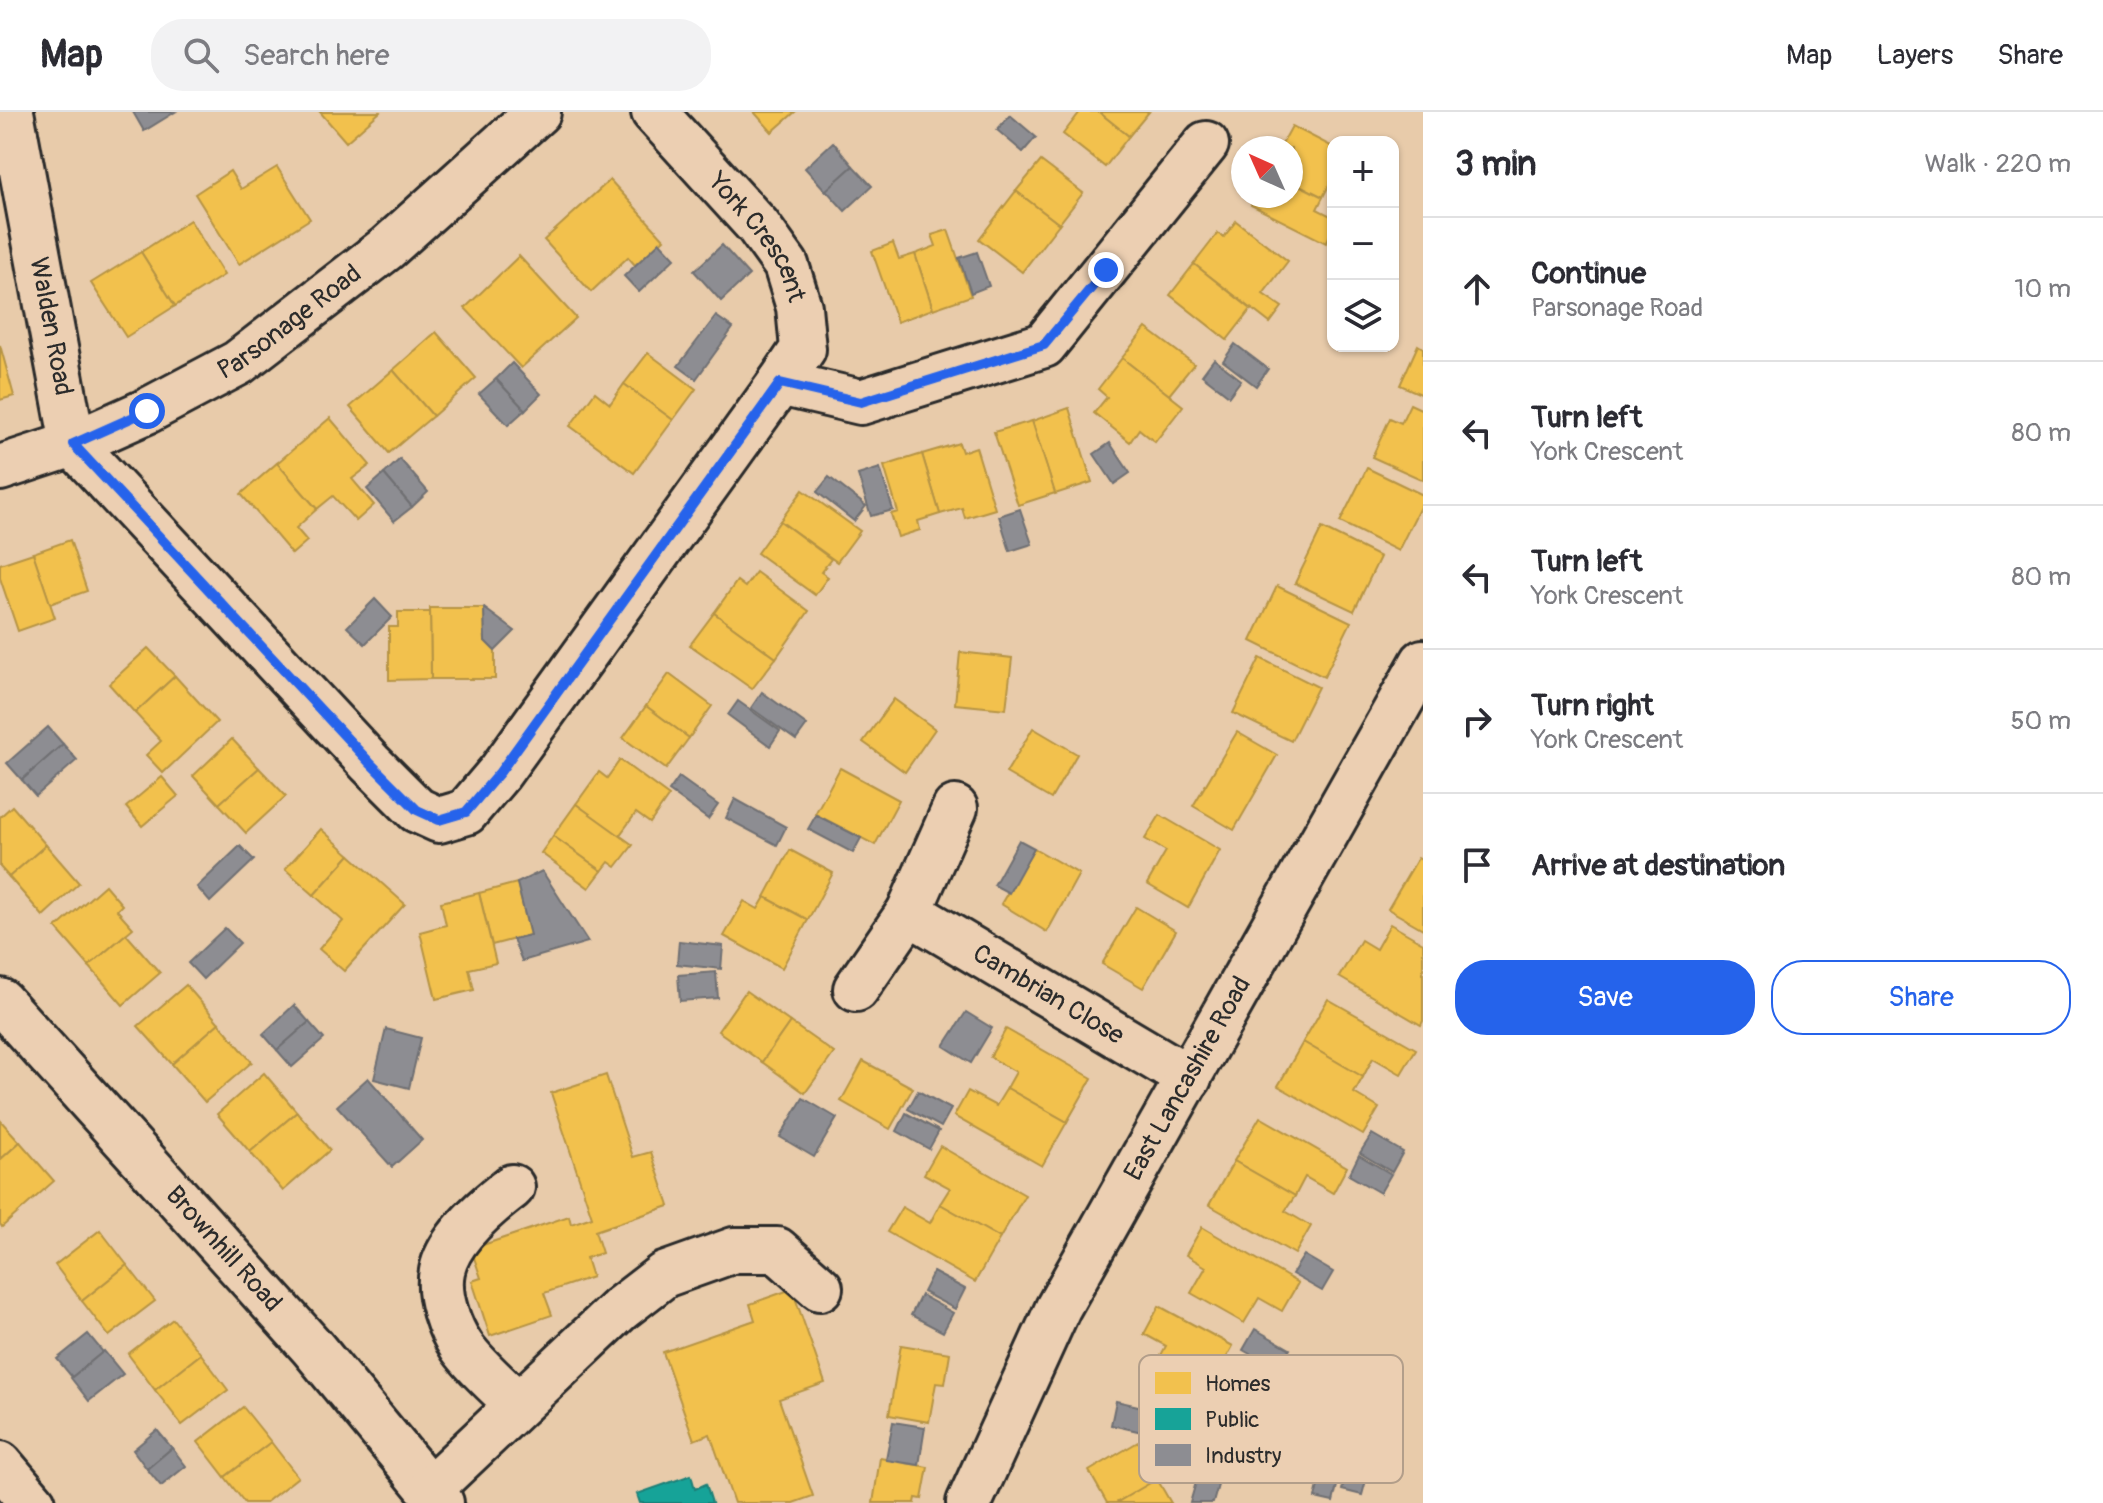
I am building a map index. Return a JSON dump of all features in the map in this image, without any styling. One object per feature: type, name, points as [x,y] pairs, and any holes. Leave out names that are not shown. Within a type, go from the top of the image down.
[{"type":"street","name":"Walden Road","points":[[11,112],[73,444]]},
{"type":"street","name":"Parsonage Road","points":[[0,468],[73,444],[147,411],[238,363],[387,248],[538,112]]},
{"type":"street","name":"York Crescent","points":[[73,444],[417,810],[439,820],[466,812],[500,772],[803,349],[799,307],[786,265],[758,226],[654,112]]},
{"type":"street","points":[[780,383],[861,402],[1044,345],[1206,144]]},
{"type":"street","name":"East Lancashire Road","points":[[969,1503],[1058,1308],[1423,662]]},
{"type":"street","points":[[856,989],[909,912],[955,808]]},
{"type":"street","name":"Cambrian Close","points":[[909,912],[1189,1078]]},
{"type":"street","name":"Brownhill Road","points":[[0,1001],[312,1347],[436,1496]]},
{"type":"street","points":[[512,1187],[481,1210],[454,1246],[442,1270],[442,1297],[463,1349],[518,1405]]},
{"type":"street","points":[[436,1496],[518,1405],[620,1309],[664,1275],[734,1250],[777,1250],[820,1288]]},
{"type":"street","points":[[0,1464],[33,1503]]},
{"type":"building: Homes","points":[[320,112],[380,112],[346,142]]},
{"type":"building: Homes","points":[[754,112],[795,112],[772,132]]},
{"type":"building: Homes","points":[[1080,112],[1099,112],[1129,136],[1105,167],[1063,134]]},
{"type":"building: Homes","points":[[1099,112],[1149,112],[1129,136]]},
{"type":"building: Homes","points":[[1292,126],[1327,144],[1327,189],[1323,197],[1303,187],[1303,136],[1287,136]]},
{"type":"building: Homes","points":[[1041,161],[1083,193],[1059,224],[1016,191]]},
{"type":"building: Homes","points":[[277,167],[310,219],[239,264],[195,194],[230,171],[241,189]]},
{"type":"building: Homes","points":[[610,180],[664,239],[635,265],[628,257],[591,292],[544,240]]},
{"type":"building: Homes","points":[[1303,187],[1323,197],[1317,209],[1327,214],[1326,243],[1257,208],[1303,208]]},
{"type":"building: Homes","points":[[1016,191],[1059,224],[1022,272],[979,239]]},
{"type":"building: Homes","points":[[190,220],[224,275],[175,306],[141,252]]},
{"type":"building: Homes","points":[[1236,221],[1288,261],[1263,294],[1282,307],[1270,323],[1194,264],[1218,233],[1224,237]]},
{"type":"building: Homes","points":[[948,230],[971,296],[933,309],[915,254],[936,246],[932,235]]},
{"type":"building: Homes","points":[[893,243],[899,259],[915,254],[933,309],[897,322],[872,251]]},
{"type":"building: Homes","points":[[141,252],[175,306],[126,337],[91,283]]},
{"type":"building: Homes","points":[[519,256],[576,318],[521,368],[465,308]]},
{"type":"building: Homes","points":[[1194,264],[1251,309],[1227,340],[1170,295]]},
{"type":"building: Homes","points":[[1146,328],[1194,364],[1169,395],[1122,358]]},
{"type":"building: Homes","points":[[436,332],[476,378],[433,416],[393,370]]},
{"type":"building: Homes","points":[[0,345],[14,396],[0,400]]},
{"type":"building: Homes","points":[[1418,345],[1423,348],[1423,395],[1400,385]]},
{"type":"building: Homes","points":[[648,353],[696,389],[673,420],[624,384]]},
{"type":"building: Homes","points":[[1122,358],[1183,406],[1155,442],[1139,429],[1130,442],[1094,413],[1107,397],[1098,389]]},
{"type":"building: Homes","points":[[393,370],[433,416],[389,453],[350,407]]},
{"type":"building: Homes","points":[[624,384],[673,420],[634,473],[570,426],[595,392],[610,404]]},
{"type":"building: Homes","points":[[1410,404],[1423,410],[1423,480],[1372,457],[1390,418],[1401,423]]},
{"type":"building: Homes","points":[[1069,408],[1092,482],[1055,494],[1032,421]]},
{"type":"building: Homes","points":[[330,418],[370,465],[352,479],[374,505],[356,521],[333,496],[317,509],[277,463]]},
{"type":"building: Homes","points":[[1032,421],[1055,493],[1018,505],[994,432]]},
{"type":"building: Homes","points":[[959,443],[962,452],[976,447],[995,509],[965,518],[962,508],[940,514],[922,454]]},
{"type":"building: Homes","points":[[922,454],[940,514],[918,521],[920,530],[898,537],[891,514],[898,512],[884,466]]},
{"type":"building: Homes","points":[[277,463],[317,509],[296,528],[307,541],[292,554],[241,494]]},
{"type":"building: Homes","points":[[1367,468],[1423,495],[1423,501],[1398,551],[1340,522]]},
{"type":"building: Homes","points":[[803,490],[860,531],[837,562],[780,521]]},
{"type":"building: Homes","points":[[780,521],[831,559],[821,572],[828,577],[815,595],[757,553]]},
{"type":"building: Homes","points":[[1322,528],[1380,557],[1354,611],[1295,583]]},
{"type":"building: Homes","points":[[70,540],[87,591],[50,604],[33,553]]},
{"type":"building: Homes","points":[[33,553],[55,618],[18,631],[0,578],[0,564]]},
{"type":"building: Homes","points":[[756,572],[809,611],[776,658],[714,613],[737,581],[745,587]]},
{"type":"building: Homes","points":[[1277,586],[1351,622],[1324,677],[1251,641]]},
{"type":"building: Homes","points":[[430,608],[484,608],[485,641],[495,651],[495,679],[431,679]]},
{"type":"building: Homes","points":[[398,612],[430,612],[431,679],[389,680],[389,627],[398,627]]},
{"type":"building: Homes","points":[[714,613],[776,658],[752,689],[690,645]]},
{"type":"building: Homes","points":[[148,648],[175,676],[135,713],[109,684]]},
{"type":"building: Homes","points":[[960,652],[1012,658],[1006,709],[955,704]]},
{"type":"building: Homes","points":[[1260,658],[1318,687],[1291,741],[1233,713]]},
{"type":"building: Homes","points":[[669,674],[712,706],[689,738],[646,706]]},
{"type":"building: Homes","points":[[175,676],[217,722],[163,773],[146,755],[161,741],[135,713]]},
{"type":"building: Homes","points":[[894,699],[935,729],[905,772],[863,742]]},
{"type":"building: Homes","points":[[646,706],[689,738],[666,769],[623,738]]},
{"type":"building: Homes","points":[[1033,728],[1077,754],[1051,799],[1006,773]]},
{"type":"building: Homes","points":[[1237,732],[1277,755],[1234,830],[1193,806]]},
{"type":"building: Homes","points":[[232,739],[259,768],[219,804],[193,776]]},
{"type":"building: Homes","points":[[620,760],[669,796],[650,823],[636,813],[619,836],[576,804],[599,772],[607,778]]},
{"type":"building: Homes","points":[[259,768],[286,796],[246,833],[219,804]]},
{"type":"building: Homes","points":[[840,768],[899,800],[875,845],[815,814]]},
{"type":"building: Homes","points":[[162,777],[178,796],[142,826],[126,807]]},
{"type":"building: Homes","points":[[576,804],[633,845],[616,867],[609,862],[602,871],[553,836]]},
{"type":"building: Homes","points":[[12,806],[46,845],[9,877],[0,867],[0,817]]},
{"type":"building: Homes","points":[[1160,815],[1220,850],[1188,908],[1147,884],[1166,851],[1145,839]]},
{"type":"building: Homes","points":[[321,829],[350,855],[314,895],[285,869]]},
{"type":"building: Homes","points":[[553,836],[602,871],[589,888],[541,853]]},
{"type":"building: Homes","points":[[46,845],[79,883],[43,916],[9,877]]},
{"type":"building: Homes","points":[[1034,848],[1079,874],[1047,932],[1001,904]]},
{"type":"building: Homes","points":[[790,850],[833,873],[808,920],[765,897]]},
{"type":"building: Homes","points":[[350,855],[405,904],[344,971],[319,949],[343,921],[314,895]]},
{"type":"building: Homes","points":[[1418,858],[1423,861],[1423,929],[1388,909]]},
{"type":"building: Homes","points":[[517,883],[530,935],[492,945],[479,893]]},
{"type":"building: Homes","points":[[105,885],[122,905],[117,910],[133,928],[89,966],[56,928]]},
{"type":"building: Homes","points":[[479,893],[496,963],[469,969],[474,990],[436,999],[420,932],[446,925],[441,902]]},
{"type":"building: Homes","points":[[765,897],[808,920],[782,968],[724,936],[744,901],[758,909]]},
{"type":"building: Homes","points":[[1136,907],[1176,931],[1143,988],[1102,964]]},
{"type":"building: Homes","points":[[1390,924],[1423,943],[1421,1025],[1339,977],[1361,940],[1376,949]]},
{"type":"building: Homes","points":[[126,934],[160,973],[123,1005],[89,966]]},
{"type":"building: Homes","points":[[186,985],[219,1023],[172,1064],[138,1026]]},
{"type":"building: Homes","points":[[746,991],[790,1022],[762,1062],[718,1031]]},
{"type":"building: Homes","points":[[1328,999],[1416,1049],[1401,1074],[1373,1058],[1363,1077],[1303,1042]]},
{"type":"building: Homes","points":[[790,1022],[834,1053],[805,1093],[762,1062]]},
{"type":"building: Homes","points":[[219,1023],[252,1062],[205,1102],[172,1064]]},
{"type":"building: Homes","points":[[1006,1029],[1092,1078],[1067,1122],[1007,1088],[1016,1072],[990,1057]]},
{"type":"building: Homes","points":[[1303,1042],[1363,1077],[1354,1093],[1379,1108],[1363,1135],[1278,1086]]},
{"type":"building: Homes","points":[[863,1061],[913,1088],[890,1129],[841,1101]]},
{"type":"building: Homes","points":[[264,1073],[297,1112],[250,1152],[217,1114]]},
{"type":"building: Homes","points":[[606,1075],[633,1157],[651,1152],[669,1206],[595,1231],[602,1253],[586,1258],[592,1277],[544,1293],[552,1315],[490,1336],[472,1281],[481,1278],[471,1249],[569,1216],[571,1224],[592,1217],[551,1093]]},
{"type":"building: Homes","points":[[1007,1088],[1067,1122],[1042,1166],[954,1116],[968,1091],[996,1106]]},
{"type":"building: Homes","points":[[297,1112],[330,1150],[283,1191],[250,1152]]},
{"type":"building: Homes","points":[[1260,1117],[1347,1167],[1333,1193],[1305,1177],[1295,1196],[1234,1161]]},
{"type":"building: Homes","points":[[0,1120],[20,1142],[0,1160]]},
{"type":"building: Homes","points":[[20,1142],[54,1181],[2,1227],[0,1160]]},
{"type":"building: Homes","points":[[940,1146],[1025,1195],[1000,1238],[940,1204],[950,1188],[924,1174]]},
{"type":"building: Homes","points":[[1234,1161],[1295,1196],[1285,1211],[1311,1226],[1295,1254],[1209,1205]]},
{"type":"building: Homes","points":[[940,1204],[1000,1238],[975,1282],[887,1232],[902,1207],[930,1223]]},
{"type":"building: Homes","points":[[1202,1227],[1298,1283],[1282,1311],[1259,1298],[1244,1323],[1191,1293],[1206,1267],[1186,1255]]},
{"type":"building: Homes","points":[[100,1230],[127,1265],[82,1301],[55,1265]]},
{"type":"building: Homes","points":[[127,1265],[155,1301],[109,1336],[82,1301]]},
{"type":"building: Homes","points":[[792,1289],[825,1383],[779,1399],[813,1496],[793,1503],[734,1503],[710,1434],[694,1440],[663,1352],[755,1320],[750,1304]]},
{"type":"building: Homes","points":[[1159,1306],[1233,1346],[1228,1355],[1161,1355],[1166,1346],[1144,1334]]},
{"type":"building: Homes","points":[[173,1319],[201,1354],[155,1390],[128,1354]]},
{"type":"building: Homes","points":[[901,1345],[950,1353],[945,1384],[936,1383],[929,1422],[889,1415]]},
{"type":"building: Homes","points":[[201,1354],[228,1390],[182,1425],[155,1390]]},
{"type":"building: Homes","points":[[243,1407],[271,1442],[225,1477],[198,1442]]},
{"type":"building: Homes","points":[[1139,1441],[1139,1483],[1151,1483],[1116,1503],[1107,1503],[1089,1471]]},
{"type":"building: Homes","points":[[271,1442],[298,1477],[265,1503],[245,1503],[225,1477]]},
{"type":"building: Homes","points":[[880,1458],[928,1467],[922,1499],[916,1498],[915,1503],[873,1503]]},
{"type":"building: Homes","points":[[1150,1483],[1159,1483],[1171,1503],[1116,1503]]},
{"type":"building: Public","points":[[691,1475],[695,1489],[706,1484],[712,1503],[640,1503],[637,1494]]},
{"type":"building: Industry","points":[[133,112],[175,112],[144,131]]},
{"type":"building: Industry","points":[[1010,115],[1036,137],[1023,152],[997,130]]},
{"type":"building: Industry","points":[[833,142],[853,166],[826,191],[805,168]]},
{"type":"building: Industry","points":[[853,166],[872,186],[845,211],[826,190]]},
{"type":"building: Industry","points":[[660,242],[675,258],[639,292],[624,276]]},
{"type":"building: Industry","points":[[722,245],[749,275],[721,301],[694,271]]},
{"type":"building: Industry","points":[[977,252],[989,286],[971,293],[959,258]]},
{"type":"building: Industry","points":[[716,316],[733,328],[696,379],[678,366]]},
{"type":"building: Industry","points":[[1235,344],[1268,369],[1256,386],[1223,361]]},
{"type":"building: Industry","points":[[1214,359],[1241,380],[1229,396],[1202,375]]},
{"type":"building: Industry","points":[[512,363],[541,394],[525,410],[496,379]]},
{"type":"building: Industry","points":[[496,379],[525,410],[508,425],[479,394]]},
{"type":"building: Industry","points":[[1110,443],[1130,473],[1114,484],[1094,454]]},
{"type":"building: Industry","points":[[400,459],[428,492],[412,507],[384,474]]},
{"type":"building: Industry","points":[[880,468],[893,510],[871,516],[858,475]]},
{"type":"building: Industry","points":[[384,474],[412,507],[394,521],[367,489]]},
{"type":"building: Industry","points":[[829,477],[866,506],[854,521],[817,492]]},
{"type":"building: Industry","points":[[1020,509],[1032,544],[1010,551],[999,516]]},
{"type":"building: Industry","points":[[375,599],[392,617],[365,644],[347,627]]},
{"type":"building: Industry","points":[[484,608],[515,631],[495,651],[485,641]]},
{"type":"building: Industry","points":[[762,692],[807,725],[796,740],[751,708]]},
{"type":"building: Industry","points":[[738,701],[780,731],[770,746],[728,715]]},
{"type":"building: Industry","points":[[48,727],[63,744],[22,780],[7,763]]},
{"type":"building: Industry","points":[[63,744],[77,760],[36,796],[22,780]]},
{"type":"building: Industry","points":[[679,777],[718,805],[708,819],[669,791]]},
{"type":"building: Industry","points":[[735,799],[786,827],[777,845],[726,818]]},
{"type":"building: Industry","points":[[816,815],[861,838],[853,853],[808,829]]},
{"type":"building: Industry","points":[[1019,840],[1034,848],[1009,893],[994,885]]},
{"type":"building: Industry","points":[[240,846],[254,860],[210,902],[197,887]]},
{"type":"building: Industry","points":[[542,871],[588,942],[522,961],[513,939],[530,935],[517,883]]},
{"type":"building: Industry","points":[[225,928],[240,943],[203,979],[188,963]]},
{"type":"building: Industry","points":[[679,941],[723,946],[721,969],[677,964]]},
{"type":"building: Industry","points":[[716,972],[718,998],[680,1001],[678,975]]},
{"type":"building: Industry","points":[[294,1005],[309,1022],[277,1050],[263,1034]]},
{"type":"building: Industry","points":[[966,1012],[992,1028],[971,1063],[944,1046]]},
{"type":"building: Industry","points":[[309,1022],[324,1039],[292,1067],[277,1050]]},
{"type":"building: Industry","points":[[386,1029],[421,1038],[409,1088],[374,1079]]},
{"type":"building: Industry","points":[[368,1078],[422,1140],[392,1167],[337,1106]]},
{"type":"building: Industry","points":[[918,1091],[951,1109],[941,1127],[908,1109]]},
{"type":"building: Industry","points":[[803,1098],[837,1118],[814,1157],[780,1137]]},
{"type":"building: Industry","points":[[906,1113],[939,1131],[929,1149],[897,1131]]},
{"type":"building: Industry","points":[[1372,1134],[1403,1152],[1392,1172],[1360,1153]]},
{"type":"building: Industry","points":[[1359,1155],[1391,1174],[1380,1193],[1349,1175]]},
{"type":"building: Industry","points":[[1304,1255],[1333,1272],[1322,1291],[1292,1274]]},
{"type":"building: Industry","points":[[933,1272],[965,1289],[955,1309],[923,1292]]},
{"type":"building: Industry","points":[[921,1295],[953,1313],[943,1332],[911,1315]]},
{"type":"building: Industry","points":[[1255,1329],[1290,1349],[1287,1355],[1252,1355],[1243,1350]]},
{"type":"building: Industry","points":[[88,1334],[103,1352],[72,1377],[57,1359]]},
{"type":"building: Industry","points":[[104,1351],[123,1374],[89,1401],[71,1378]]},
{"type":"building: Industry","points":[[1116,1401],[1139,1406],[1139,1431],[1111,1425]]},
{"type":"building: Industry","points":[[893,1422],[925,1427],[919,1465],[886,1460]]},
{"type":"building: Industry","points":[[157,1430],[172,1448],[147,1469],[133,1450]]},
{"type":"building: Industry","points":[[172,1448],[186,1466],[161,1486],[147,1469]]},
{"type":"building: Industry","points":[[1196,1483],[1219,1483],[1213,1503],[1190,1503]]},
{"type":"building: Industry","points":[[1319,1483],[1338,1483],[1333,1502],[1315,1498]]},
{"type":"building: Industry","points":[[1344,1483],[1365,1483],[1362,1495],[1342,1490]]},
{"type":"route","points":[[147,411],[73,444],[370,763],[417,810],[439,820],[466,812],[500,772],[780,383],[861,402],[1044,345],[1106,270]]}]
